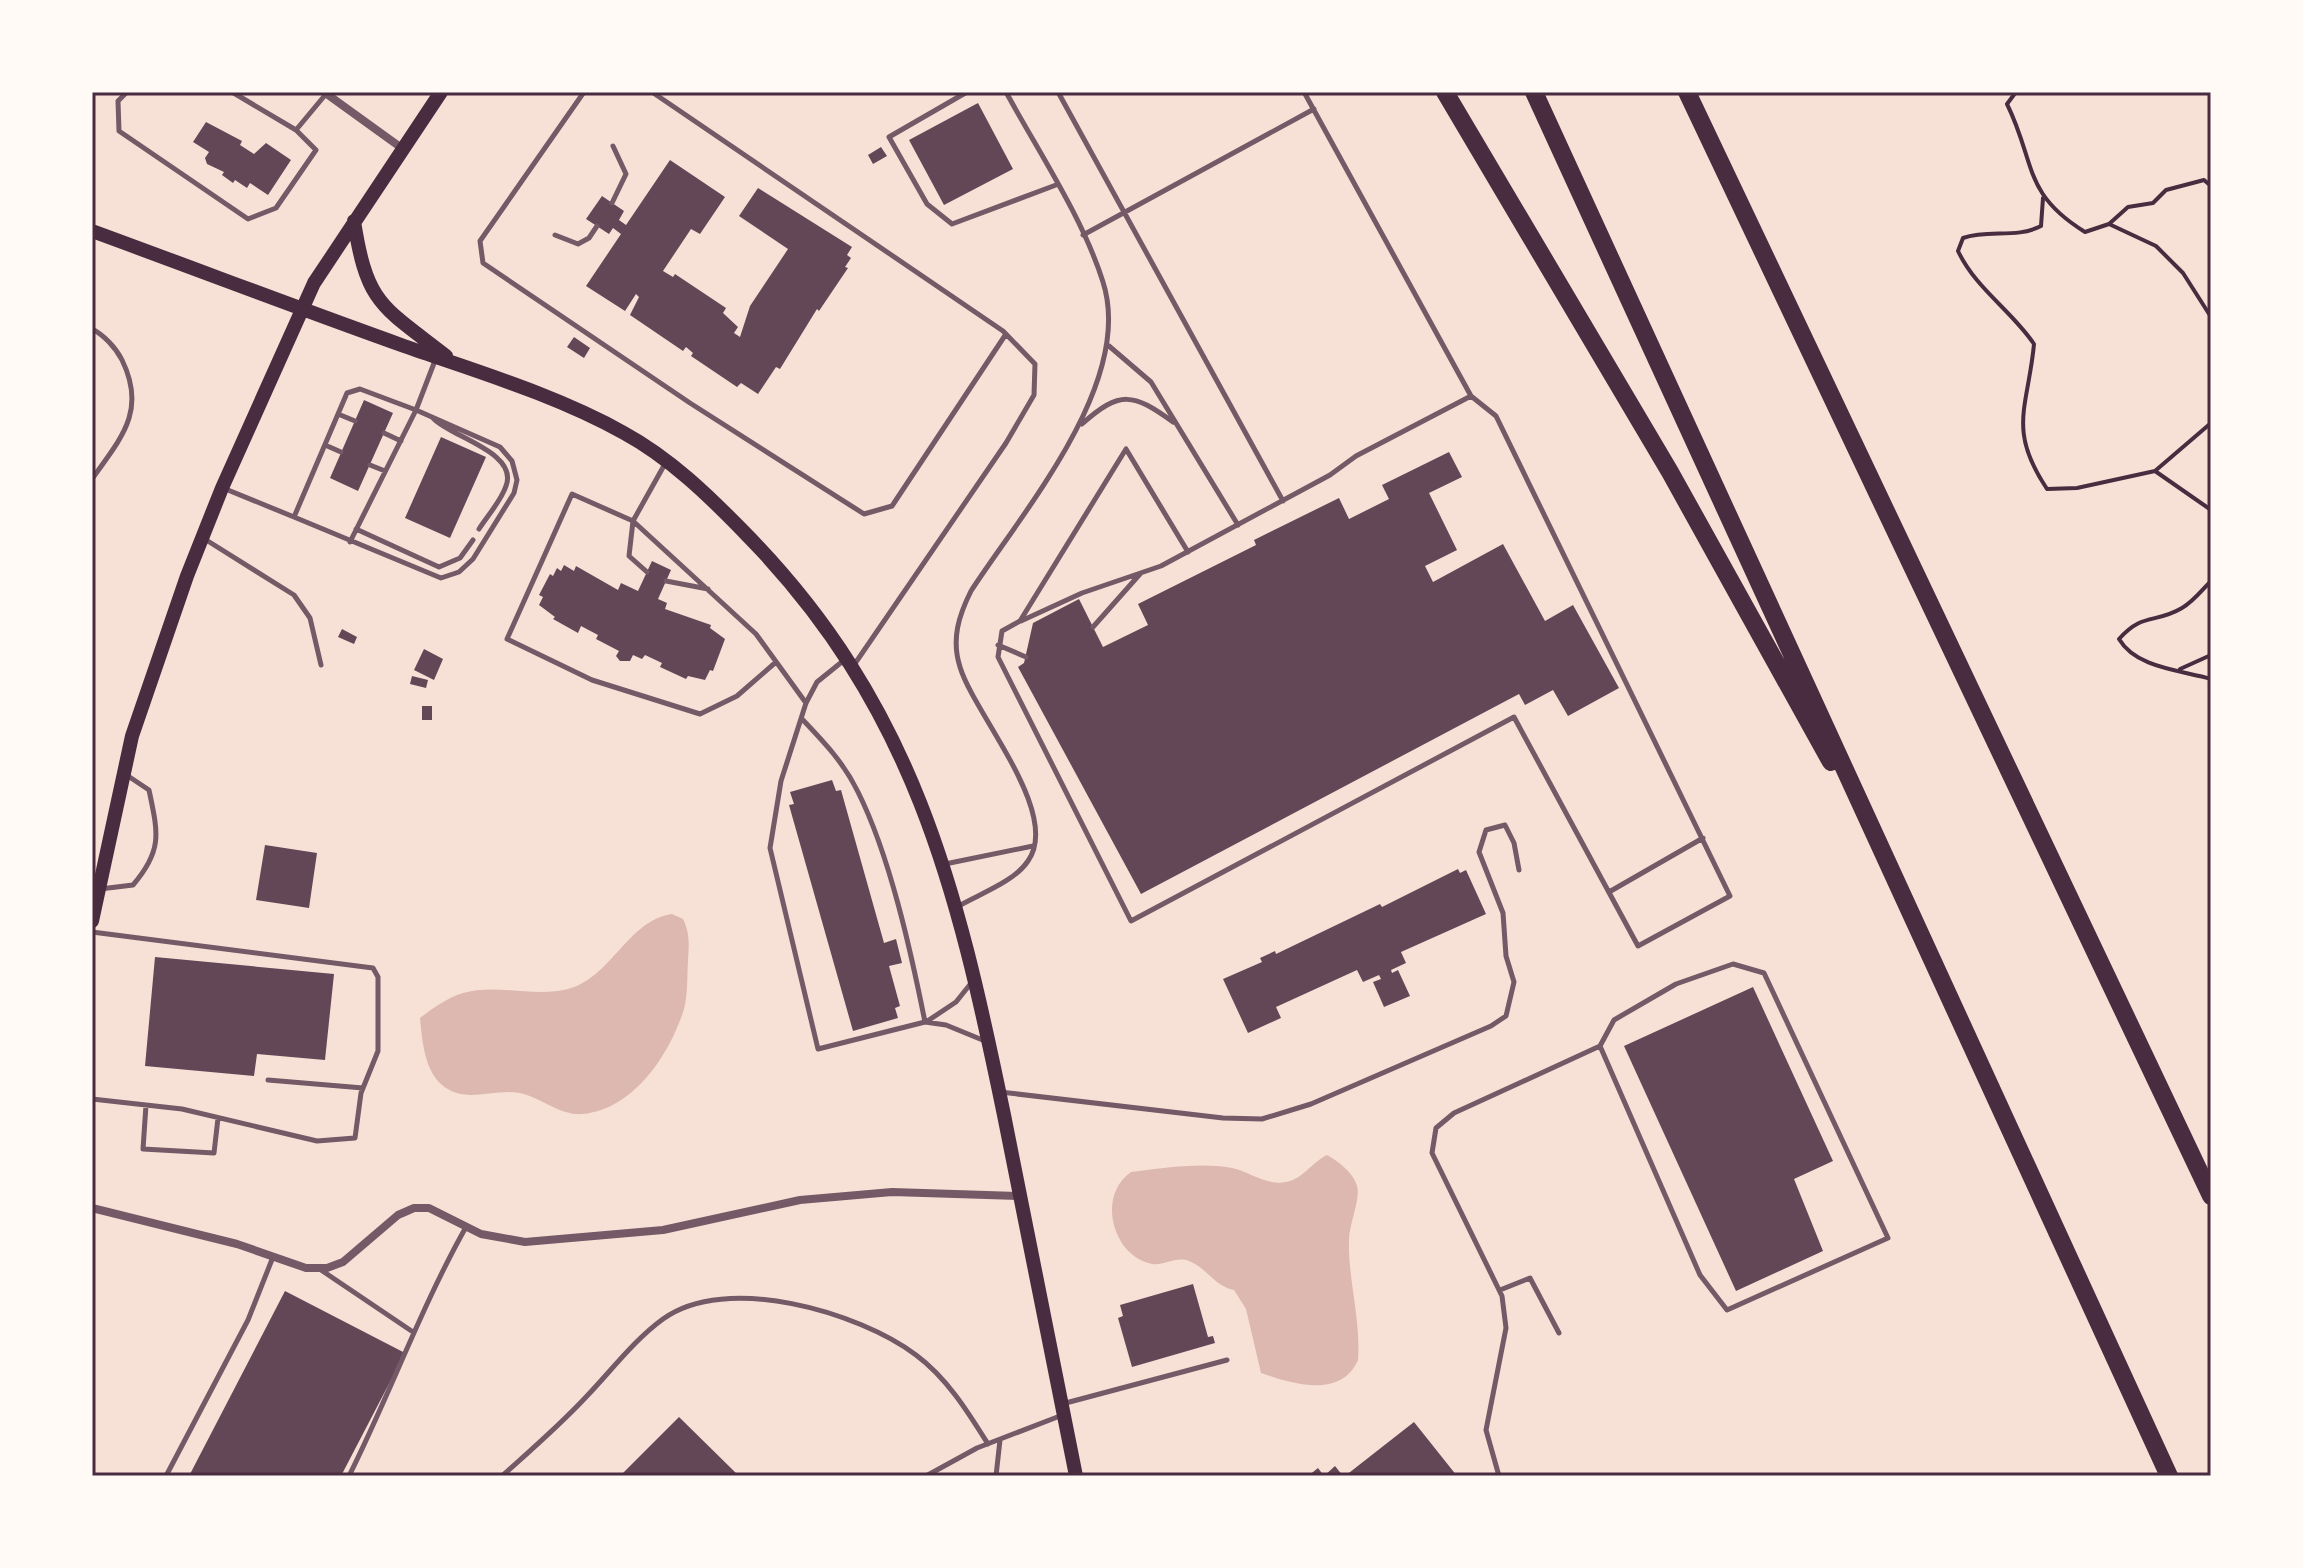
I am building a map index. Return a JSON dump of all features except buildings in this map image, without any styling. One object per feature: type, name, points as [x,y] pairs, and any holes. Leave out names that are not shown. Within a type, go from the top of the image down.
[{"type":"highway","points":[[1445,92],[1670,472],[1897,882]]},
{"type":"highway","points":[[1534,92],[2169,1476]]},
{"type":"highway","points":[[1687,92],[2211,1196]]},
{"type":"main road","points":[[92,921],[132,736],[222,488],[301,309],[354,221],[441,92]]},
{"type":"main road","points":[[354,221],[362,271],[373,292],[387,310],[456,364]]},
{"type":"main road","points":[[92,231],[456,364],[610,426],[666,461],[716,504],[771,561],[850,663],[882,715],[916,788],[945,864],[989,1043],[1076,1476]]},
{"type":"street","points":[[325,93],[403,149]]},
{"type":"street","points":[[92,1208],[237,1244],[317,1268],[343,1262],[398,1215],[414,1208],[429,1208],[466,1227],[502,1240],[536,1241],[663,1230],[800,1200],[892,1192],[1020,1196]]},
{"type":"lane","points":[[127,92],[118,101],[119,131],[248,219],[276,208],[316,150],[296,130],[232,92]]},
{"type":"lane","points":[[584,92],[480,241],[483,263],[690,403],[864,514],[892,506],[1006,334]]},
{"type":"lane","points":[[652,92],[1006,334],[1035,364],[1034,395],[1006,443],[850,663],[817,682],[806,703],[781,781],[770,848],[818,1049],[925,1022],[956,1002],[975,978]]},
{"type":"lane","points":[[967,92],[889,137],[927,204],[952,224],[1056,185]]},
{"type":"lane","points":[[956,907],[1022,869],[1031,857],[1036,828],[1030,799],[960,667],[957,619],[971,591],[1081,425],[1109,346],[1104,284],[1083,235],[1006,92]]},
{"type":"lane","points":[[1058,92],[1283,501]]},
{"type":"lane","points":[[1304,92],[1471,396],[1496,416],[1730,896],[1638,946],[1514,717],[1131,921],[998,657],[1002,631],[1082,593],[1142,573],[1188,552],[1330,475],[1356,456],[1471,396]]},
{"type":"lane","points":[[296,130],[325,93]]},
{"type":"lane","points":[[1083,235],[1314,109]]},
{"type":"lane","points":[[612,203],[626,174],[613,146]]},
{"type":"lane","points":[[555,235],[578,244],[589,238],[597,226]]},
{"type":"lane","points":[[92,329],[118,352],[132,382],[132,415],[119,441],[92,479]]},
{"type":"lane","points":[[1109,346],[1151,382],[1238,525]]},
{"type":"lane","points":[[350,542],[416,410],[436,358]]},
{"type":"lane","points":[[222,488],[441,578],[459,572],[473,559],[514,493],[517,480],[512,461],[500,447],[430,415],[360,389],[347,393],[294,517]]},
{"type":"lane","points":[[1081,425],[1104,404],[1128,397],[1145,402],[1177,425]]},
{"type":"lane","points":[[338,414],[355,421]]},
{"type":"lane","points":[[430,415],[443,429],[498,458],[507,473],[507,484],[479,529]]},
{"type":"lane","points":[[384,433],[401,441]]},
{"type":"lane","points":[[325,445],[341,452]]},
{"type":"lane","points":[[1020,621],[1126,449],[1188,552]]},
{"type":"lane","points":[[647,572],[629,556],[633,521],[666,461]]},
{"type":"lane","points":[[370,465],[385,471]]},
{"type":"lane","points":[[776,662],[737,696],[700,714],[592,680],[507,639],[572,494],[633,521],[756,634],[806,703]]},
{"type":"lane","points":[[356,529],[439,567],[460,558],[473,540]]},
{"type":"lane","points":[[202,538],[294,595],[310,618],[321,665]]},
{"type":"lane","points":[[1093,627],[1142,573]]},
{"type":"lane","points":[[666,581],[709,589]]},
{"type":"lane","points":[[998,645],[1026,657]]},
{"type":"lane","points":[[802,719],[837,756],[859,793],[911,952],[925,1022]]},
{"type":"lane","points":[[99,890],[133,885],[153,862],[158,832],[149,790],[124,773]]},
{"type":"lane","points":[[999,1092],[1223,1118],[1262,1119],[1311,1104],[1491,1026],[1506,1016],[1514,982],[1506,956],[1503,913],[1479,852],[1486,830],[1505,825],[1514,843],[1519,870]]},
{"type":"lane","points":[[1609,892],[1703,838]]},
{"type":"lane","points":[[945,864],[1033,846]]},
{"type":"lane","points":[[92,932],[373,968],[378,977],[378,1051],[363,1088],[355,1138],[317,1141],[218,1117],[92,1099]]},
{"type":"lane","points":[[1499,1476],[1486,1430],[1506,1328],[1500,1290],[1432,1153],[1436,1128],[1454,1113],[1600,1046],[1614,1020],[1676,984],[1733,964],[1764,973],[1888,1238],[1727,1310],[1700,1275],[1600,1046]]},
{"type":"lane","points":[[925,1022],[946,1025],[989,1043]]},
{"type":"lane","points":[[268,1080],[363,1088]]},
{"type":"lane","points":[[146,1105],[143,1149],[214,1153],[218,1117]]},
{"type":"lane","points":[[349,1476],[383,1409],[413,1332],[466,1227]]},
{"type":"lane","points":[[166,1476],[248,1320],[273,1257]]},
{"type":"lane","points":[[317,1268],[413,1332]]},
{"type":"lane","points":[[1500,1290],[1530,1278],[1559,1333]]},
{"type":"lane","points":[[502,1476],[558,1427],[665,1317],[693,1303],[743,1298],[813,1309],[874,1328],[918,1356],[958,1397],[988,1444]]},
{"type":"lane","points":[[926,1476],[1062,1410],[1227,1360]]},
{"type":"lane","points":[[996,1476],[1000,1440]]},
{"type":"path","points":[[2016,92],[2007,104],[2043,198],[2041,226],[2026,234],[1977,233],[1963,238],[1958,251],[1987,295],[2034,344],[2020,418],[2028,461],[2047,489],[2077,488],[2155,471],[2193,435],[2211,423]]},
{"type":"path","points":[[2043,198],[2085,232],[2109,224],[2128,207],[2153,203],[2166,190],[2204,180],[2211,186]]},
{"type":"path","points":[[2109,224],[2156,246],[2183,273],[2211,317]]},
{"type":"path","points":[[2155,471],[2211,510]]},
{"type":"path","points":[[2211,581],[2185,607],[2134,621],[2119,639],[2127,653],[2211,679]]},
{"type":"path","points":[[2178,670],[2211,655]]},
{"type":"shaded area","points":[[672,914],[683,919],[688,934],[684,1009],[659,1061],[634,1090],[618,1102],[601,1110],[575,1114],[520,1093],[456,1093],[436,1079],[426,1057],[420,1018],[430,1011],[451,998],[476,990],[542,992],[568,989],[583,983],[643,927],[657,918]]},
{"type":"shaded area","points":[[1327,1155],[1349,1172],[1358,1191],[1349,1240],[1358,1360],[1340,1380],[1328,1384],[1301,1384],[1261,1373],[1246,1309],[1234,1290],[1221,1285],[1189,1261],[1152,1264],[1138,1259],[1119,1238],[1112,1210],[1120,1183],[1131,1172],[1182,1166],[1220,1166],[1279,1183],[1297,1178]]}]
